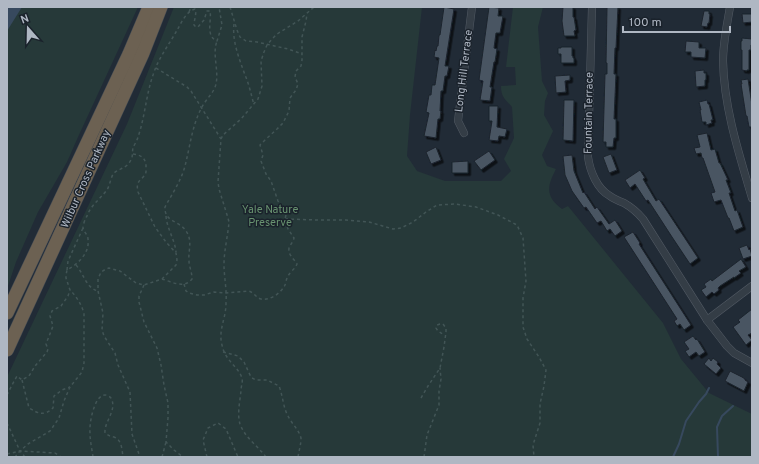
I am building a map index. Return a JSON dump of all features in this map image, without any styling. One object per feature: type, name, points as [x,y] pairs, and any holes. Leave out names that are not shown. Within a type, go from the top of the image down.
[{"type":"highway","name":"Wilbur Cross Parkway","points":[[7,313],[122,69],[149,7]]},
{"type":"highway","name":"Wilbur Cross Parkway","points":[[7,350],[143,53],[161,7]]},
{"type":"street","name":"Long Hill Terrace","points":[[464,133],[458,121],[472,7]]},
{"type":"street","name":"Fountain Terrace","points":[[592,7],[588,157],[590,168],[601,189],[609,196],[626,204],[643,219],[707,320],[726,346],[734,353],[752,363]]},
{"type":"street","points":[[730,7],[724,35],[723,61],[725,87],[734,137],[750,185],[752,198]]},
{"type":"street","points":[[707,320],[752,286]]},
{"type":"path","points":[[15,457],[28,444],[50,431],[59,418],[70,387],[82,372],[84,363],[84,313],[78,299],[70,290],[66,278],[68,261],[88,213],[108,189],[112,176],[124,169],[131,160],[156,68],[191,7]]},
{"type":"path","points":[[140,457],[132,434],[130,392],[118,365],[115,353],[104,336],[102,330],[103,312],[98,291],[98,279],[103,270],[109,268],[120,271],[136,283],[144,285],[162,279],[176,265],[177,260],[175,245],[164,212],[165,207],[179,183],[193,132],[202,107],[216,85],[217,75],[215,46],[222,25],[220,7]]},
{"type":"path","points":[[230,7],[234,23],[240,37],[246,41],[288,49],[303,54]]},
{"type":"path","points":[[266,457],[249,438],[240,423],[239,413],[242,380],[239,372],[223,352],[220,338],[226,309],[224,262],[229,222],[218,182],[221,140],[223,135],[242,119],[258,99],[262,86],[261,61],[264,52],[272,39],[307,14],[314,7]]},
{"type":"path","points":[[189,12],[195,10],[194,25],[198,27],[204,20],[207,11],[210,11],[211,35],[214,40],[217,41]]},
{"type":"path","points":[[184,284],[186,291],[196,295],[204,295],[214,292],[226,293],[251,291],[258,298],[263,299],[279,293],[288,276],[296,267],[297,264],[289,252],[289,248],[294,238],[290,233],[285,219],[286,215],[278,202],[271,181],[266,174],[261,161],[263,155],[260,145],[282,123],[289,111],[290,98],[296,90],[298,84],[295,77],[303,54],[302,38],[307,14]]},
{"type":"path","points":[[234,23],[233,31],[236,48],[254,104]]},
{"type":"path","points":[[156,68],[191,91],[221,140]]},
{"type":"path","points":[[133,154],[142,157],[145,161],[146,172],[139,181],[137,186],[138,192],[155,227],[176,253]]},
{"type":"path","points":[[285,219],[369,222],[393,229],[401,228],[413,222],[437,205],[455,204],[476,207],[498,215],[517,225],[523,238],[526,281],[523,298],[523,327],[527,339],[546,370],[540,404],[540,423],[533,445],[534,457]]},
{"type":"path","points":[[162,279],[184,284],[189,283],[192,279],[191,269],[188,263],[190,246],[189,236],[186,229],[166,216]]},
{"type":"path","points":[[67,270],[76,265],[85,255],[88,238],[83,228]]},
{"type":"path","points":[[76,265],[82,272],[88,285],[98,291]]},
{"type":"path","points":[[144,285],[139,296],[139,302],[144,322],[157,348],[168,403],[166,442],[162,457]]},
{"type":"path","points":[[22,380],[29,376],[47,352],[48,349],[46,344],[53,326],[50,316],[52,311],[61,306],[70,290]]},
{"type":"path","points":[[424,457],[427,435],[440,405],[439,391],[442,379],[440,368],[446,329],[443,324],[437,325],[437,330],[445,335]]},
{"type":"path","points":[[223,352],[238,356],[244,362],[252,378],[256,380],[267,380],[279,386],[287,415],[300,436],[301,444],[298,457]]},
{"type":"path","points":[[421,398],[440,368]]},
{"type":"path","points":[[7,395],[17,376],[22,380],[29,408],[38,413],[47,413],[53,408],[54,396],[62,390],[70,387]]},
{"type":"path","points":[[93,457],[90,436],[91,420],[97,399],[106,395],[112,400],[112,404],[111,414],[105,433],[114,437],[121,443],[123,457]]},
{"type":"path","points":[[7,423],[20,451],[25,457]]},
{"type":"path","points":[[207,457],[203,440],[208,428],[218,423],[226,429],[238,457]]},
{"type":"path","points":[[166,442],[183,457]]},
{"type":"path","points":[[7,454],[20,451],[55,453],[61,457]]},
{"type":"green space","points":[[7,7],[138,7],[67,162],[38,212],[16,262],[7,289]]},
{"type":"green space","name":"Yale Nature Preserve","points":[[174,7],[422,7],[407,156],[417,171],[445,181],[501,181],[511,171],[504,159],[514,138],[512,107],[505,100],[501,90],[501,86],[516,85],[515,67],[506,67],[513,7],[543,7],[538,27],[542,81],[548,93],[545,101],[544,115],[553,131],[542,155],[547,166],[556,169],[549,186],[550,196],[556,205],[562,209],[568,206],[663,323],[681,359],[709,393],[752,414],[752,457],[7,457],[7,377],[127,124]]},
{"type":"water","points":[[7,7],[22,7],[7,31]]},
{"type":"building","points":[[444,7],[454,9],[445,66],[449,66],[447,76],[445,76],[443,91],[441,91],[441,111],[440,119],[438,119],[436,138],[424,136],[429,113],[426,112],[429,95],[431,95],[432,85],[435,85],[439,58],[434,57],[435,50],[436,51],[438,46]]},
{"type":"building","points":[[489,7],[499,8],[498,16],[503,16],[500,33],[496,33],[494,48],[497,49],[490,87],[492,87],[490,101],[480,100],[483,81],[479,80]]},
{"type":"building","points":[[563,7],[573,7],[573,17],[576,30],[574,31],[575,36],[564,36],[562,21]]},
{"type":"building","points":[[607,7],[618,7],[614,74],[616,74],[614,119],[616,119],[616,138],[614,138],[613,147],[606,147],[606,142],[603,142],[605,74],[607,74]]},
{"type":"building","points":[[704,11],[709,11],[710,14],[707,27],[701,26]]},
{"type":"building","points":[[742,14],[752,14],[752,22],[743,23]]},
{"type":"building","points":[[742,38],[752,39],[751,50],[749,50],[749,70],[747,71],[742,70]]},
{"type":"building","points":[[686,41],[699,42],[699,48],[706,48],[705,58],[691,57],[691,52],[685,52]]},
{"type":"building","points":[[572,47],[574,63],[561,63],[561,54],[558,54],[558,48]]},
{"type":"building","points":[[704,70],[704,73],[706,73],[705,86],[696,87],[695,71]]},
{"type":"building","points":[[570,75],[570,80],[565,81],[566,92],[556,93],[555,76]]},
{"type":"building","points":[[748,79],[752,105],[752,127],[749,127],[746,116],[741,84],[741,80]]},
{"type":"building","points":[[564,100],[574,100],[573,141],[563,140]]},
{"type":"building","points":[[707,100],[713,120],[711,120],[712,123],[706,125],[706,122],[702,122],[699,102]]},
{"type":"building","points":[[489,106],[498,106],[497,127],[507,129],[505,137],[499,136],[498,141],[489,140],[492,121],[489,121]]},
{"type":"building","points":[[707,133],[711,150],[715,149],[719,163],[728,180],[726,180],[731,193],[729,193],[735,211],[737,210],[743,227],[734,231],[721,200],[714,202],[711,193],[715,192],[703,158],[701,153],[696,154],[694,148],[700,147],[697,135]]},
{"type":"building","points":[[436,147],[441,160],[431,164],[426,152]]},
{"type":"building","points":[[489,151],[495,160],[481,170],[474,161]]},
{"type":"building","points":[[611,154],[617,170],[609,173],[603,157]]},
{"type":"building","points":[[572,155],[574,171],[583,193],[584,192],[595,209],[597,207],[609,224],[615,220],[622,231],[615,236],[610,229],[607,231],[601,221],[597,223],[572,191],[565,175],[563,156]]},
{"type":"building","points":[[468,161],[468,173],[452,173],[452,162]]},
{"type":"building","points":[[640,170],[645,178],[643,179],[656,201],[659,199],[698,258],[690,264],[648,200],[646,201],[635,184],[630,188],[625,180]]},
{"type":"building","points":[[633,232],[640,243],[639,244],[691,325],[684,330],[680,324],[677,326],[674,321],[677,319],[624,237]]},
{"type":"building","points":[[747,245],[752,256],[743,259],[739,248]]},
{"type":"building","points":[[741,259],[746,267],[739,271],[741,273],[720,286],[718,288],[719,290],[714,294],[712,292],[706,297],[701,290],[706,287],[704,284],[711,279],[712,281]]},
{"type":"building","points":[[752,309],[752,333],[748,335],[752,340],[746,345],[733,327],[740,322],[738,320]]},
{"type":"building","points":[[693,336],[696,340],[697,339],[705,352],[699,356],[696,352],[689,357],[685,351],[689,349],[684,342]]},
{"type":"building","points":[[709,358],[711,361],[713,358],[718,362],[717,364],[721,368],[716,374],[704,364]]},
{"type":"building","points":[[730,371],[748,382],[744,391],[725,381]]},
{"type":"waterway","points":[[673,457],[679,444],[686,421],[709,388]]},
{"type":"waterway","points":[[718,457],[717,427],[722,416],[733,406]]}]
